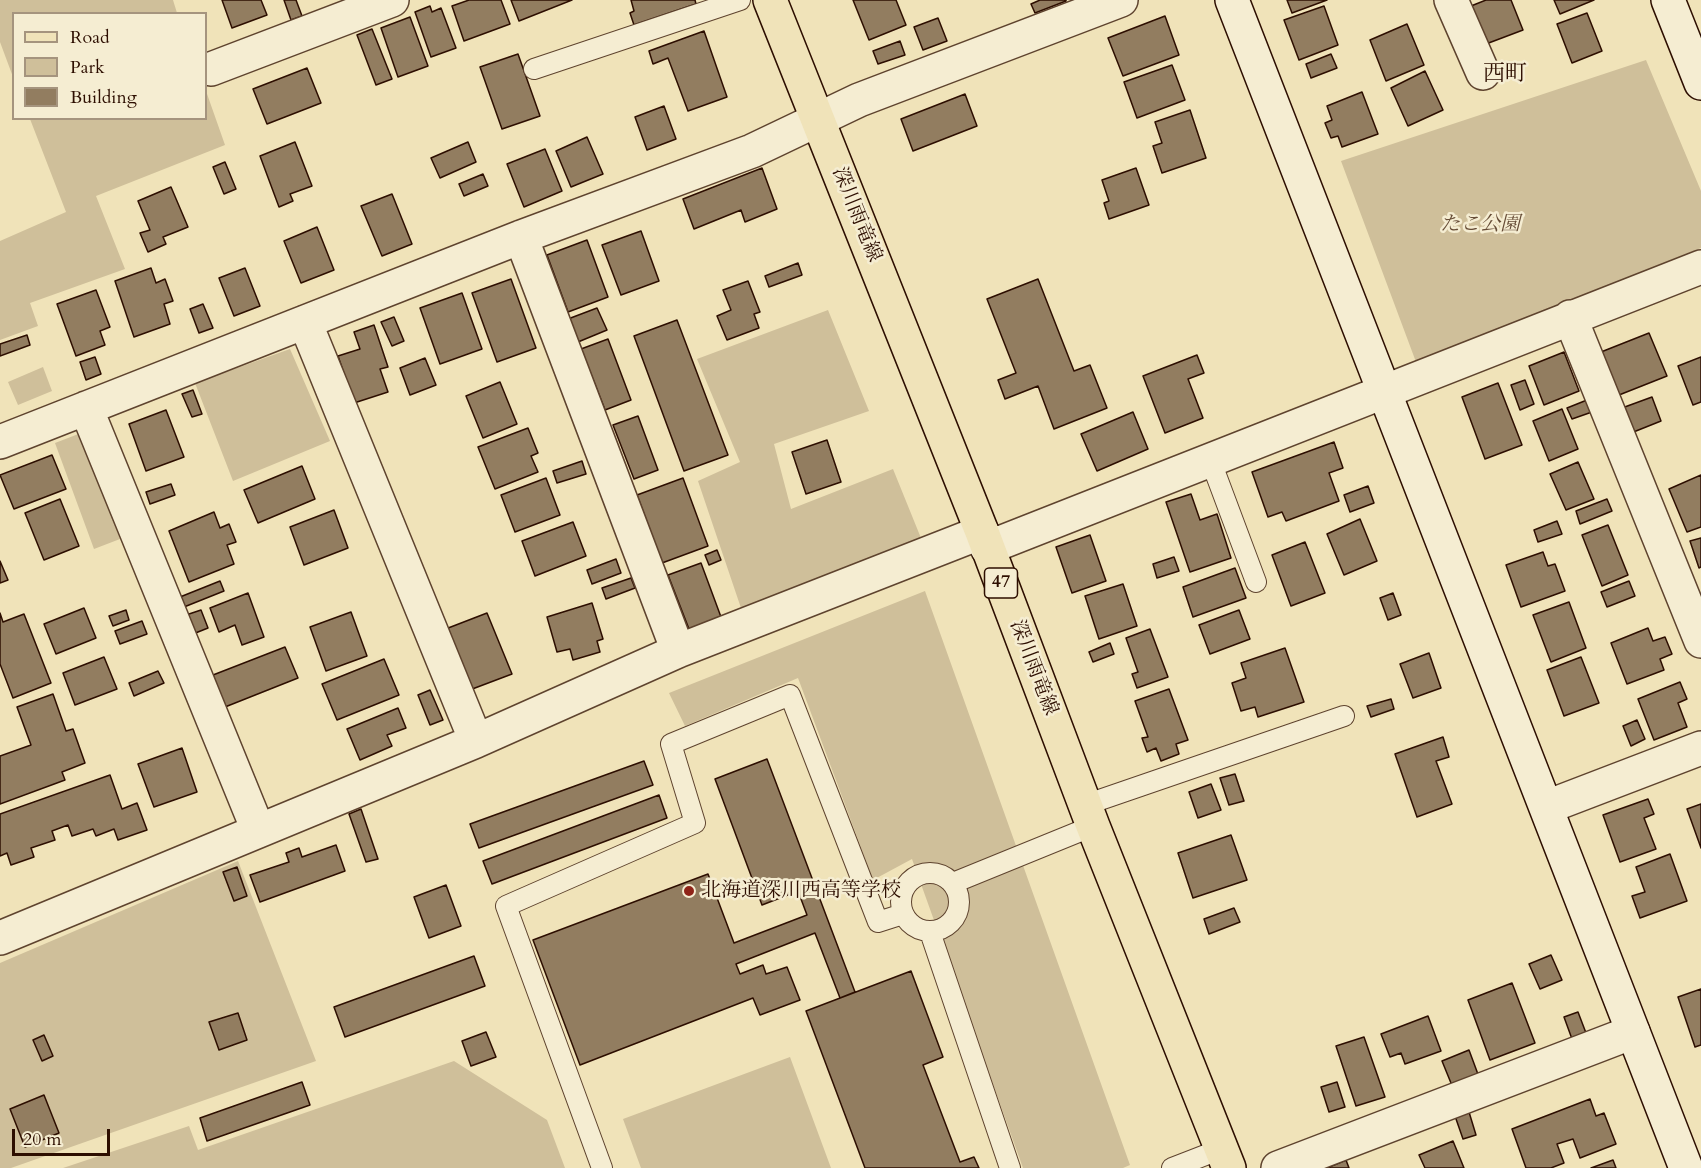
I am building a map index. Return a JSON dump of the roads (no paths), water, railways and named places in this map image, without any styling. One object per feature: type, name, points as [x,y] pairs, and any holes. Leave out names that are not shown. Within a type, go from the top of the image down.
[{"type":"main road","name":"深川雨竜線","points":[[770,0],[985,540],[1089,816],[1225,1159]]},
{"type":"street","points":[[211,69],[392,0]]},
{"type":"street","points":[[0,442],[521,237],[752,151],[777,141],[817,118],[1121,0]]},
{"type":"street","points":[[1232,0],[1686,1168]]},
{"type":"street","points":[[1451,0],[1483,73]]},
{"type":"street","points":[[1668,0],[1701,83]]},
{"type":"street","points":[[521,237],[678,651]]},
{"type":"street","points":[[0,938],[476,741],[678,651],[1210,459],[1701,267]]},
{"type":"street","points":[[1570,317],[1701,641]]},
{"type":"street","points":[[305,322],[476,741]]},
{"type":"street","points":[[86,408],[258,830]]},
{"type":"street","points":[[1547,807],[1701,748]]},
{"type":"street","points":[[1278,1168],[1633,1032]]},
{"type":"lane","points":[[534,69],[740,0]]},
{"type":"lane","points":[[1210,459],[1256,582]]},
{"type":"lane","points":[[602,1168],[506,906],[695,823],[670,744],[790,696],[878,922],[903,914]]},
{"type":"lane","points":[[953,883],[1089,816],[1344,716]]},
{"type":"lane","points":[[922,873],[939,873],[953,883],[960,898],[957,915],[946,928],[930,932],[914,927],[903,914],[901,897],[908,882],[922,873]]},
{"type":"lane","points":[[930,932],[1010,1168]]},
{"type":"lane","points":[[1173,1168],[1225,1159]]},
{"type":"place","name":"北海道深川西高等学校","points":[[689,891]]},
{"type":"district","name":"西町","points":[[1505,75]]},
{"type":"park label","name":"たこ公園","points":[[1480,225]]}]
